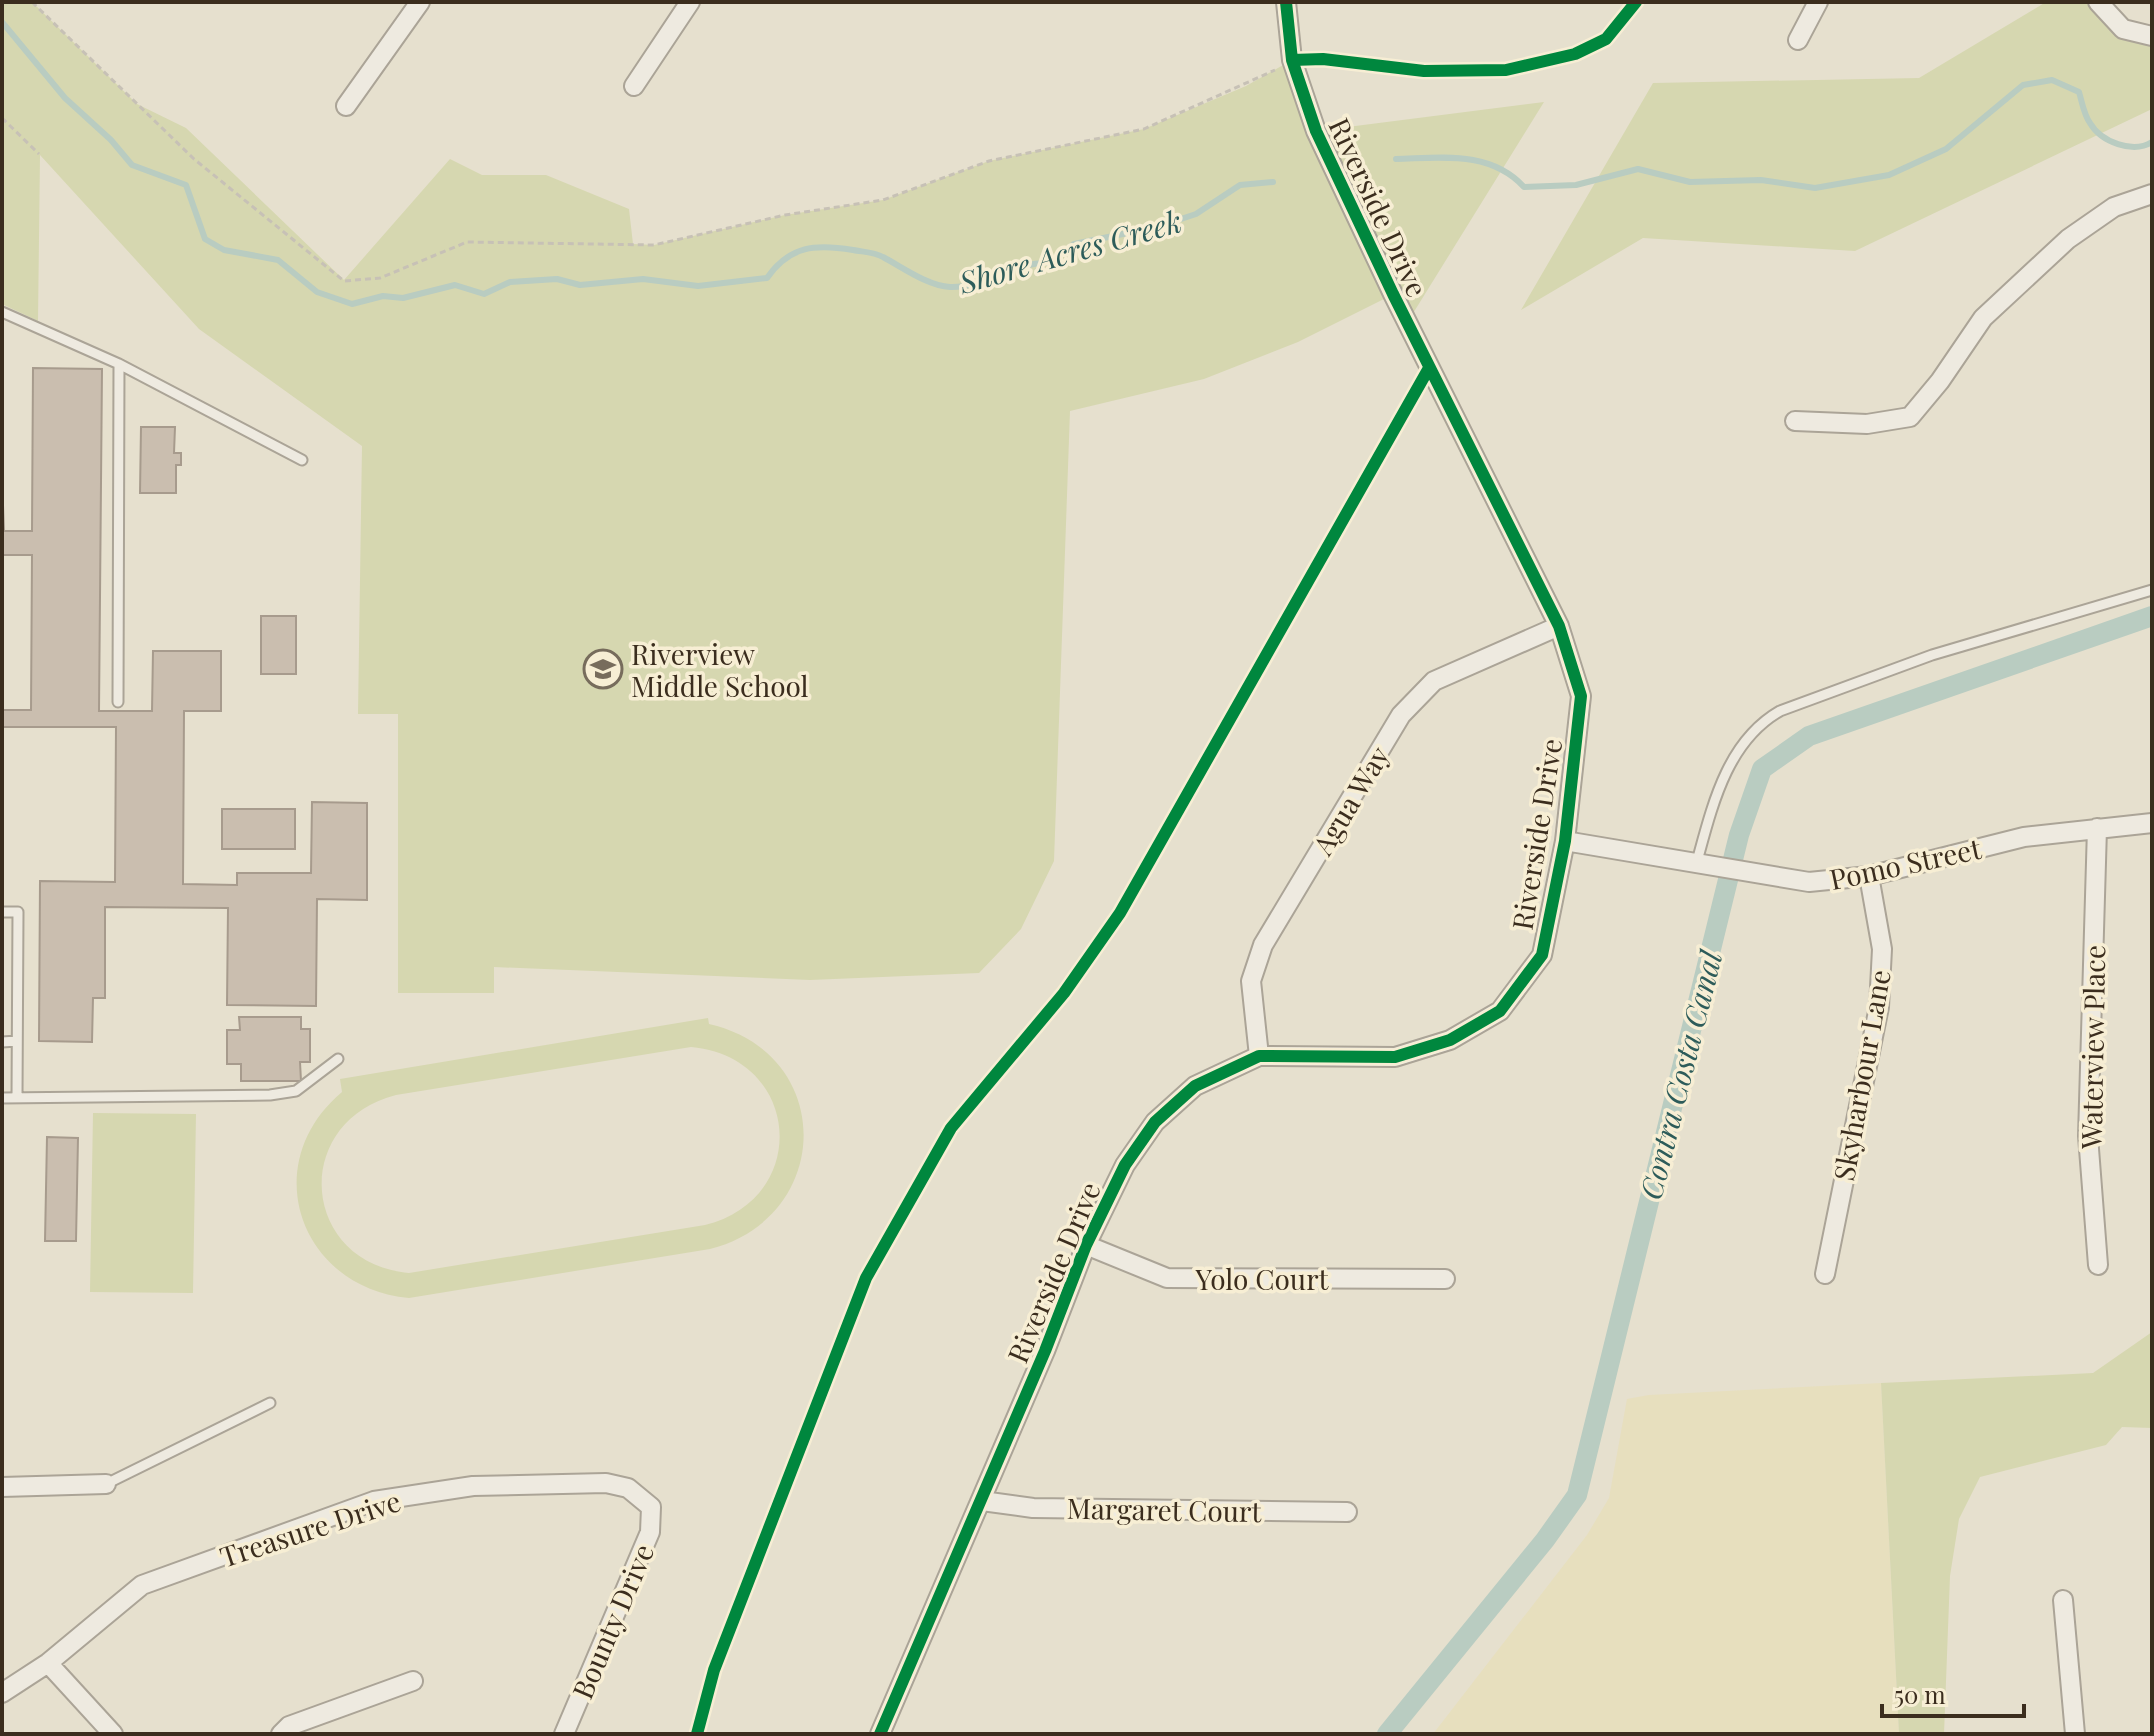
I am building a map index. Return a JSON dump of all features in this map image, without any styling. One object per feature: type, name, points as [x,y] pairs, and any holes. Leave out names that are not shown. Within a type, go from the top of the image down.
[{"type":"street","points":[[346,106],[420,2]]},
{"type":"street","points":[[634,86],[690,2]]},
{"type":"street","name":"Riverside Drive","points":[[880,1734],[982,1501],[1086,1245],[1125,1165],[1155,1122],[1195,1086],[1259,1056],[1395,1057],[1450,1040],[1500,1011],[1542,955],[1565,841],[1581,696],[1559,626],[1373,253],[1316,131],[1292,60],[1286,2]]},
{"type":"street","points":[[1798,40],[1818,2]]},
{"type":"street","points":[[2098,2],[2123,29],[2152,36]]},
{"type":"street","points":[[1795,421],[1867,424],[1910,417],[1983,318],[2068,239],[2114,207],[2152,194]]},
{"type":"street","name":"Agua Way","points":[[1259,1056],[1251,981],[1263,945],[1401,715],[1434,681],[1559,626]]},
{"type":"street","name":"Pomo Street","points":[[1565,841],[1809,882],[1869,876],[2024,837],[2152,823]]},
{"type":"street","name":"Waterview Place","points":[[2097,828],[2088,1136],[2098,1265]]},
{"type":"street","name":"Skyharbour Lane","points":[[1825,1274],[1879,1007],[1882,949],[1869,876]]},
{"type":"street","name":"Yolo Court","points":[[1086,1245],[1167,1278],[1445,1279]]},
{"type":"street","name":"Treasure Drive","points":[[2,1693],[48,1663],[142,1585],[374,1501],[473,1486],[606,1483],[628,1488],[651,1507]]},
{"type":"street","points":[[2,1487],[106,1484]]},
{"type":"street","name":"Margaret Court","points":[[982,1501],[1033,1508],[1347,1512]]},
{"type":"street","name":"Bounty Drive","points":[[564,1734],[650,1532],[651,1507]]},
{"type":"street","points":[[2063,1600],[2075,1734]]},
{"type":"street","points":[[48,1663],[113,1734]]},
{"type":"street","points":[[281,1734],[289,1726],[413,1681]]},
{"type":"lane","points":[[2,312],[119,364],[302,460]]},
{"type":"lane","points":[[118,702],[119,364]]},
{"type":"lane","points":[[1696,865],[1710,813],[1727,772],[1737,750],[1757,724],[1795,705],[1932,655],[2152,590]]},
{"type":"lane","points":[[2,912],[18,912],[17,1098]]},
{"type":"lane","points":[[2,1042],[17,1041]]},
{"type":"lane","points":[[2,1098],[270,1095],[296,1091],[338,1059]]},
{"type":"lane","points":[[106,1484],[270,1403]]},
{"type":"path","points":[[32,2],[194,159],[344,281],[380,278],[467,242],[654,245],[785,215],[883,200],[989,161],[1144,129],[1246,86],[1292,60]]},
{"type":"path","points":[[2,118],[39,154]]},
{"type":"shaded area","points":[[1881,1383],[1899,1734],[1433,1734],[1587,1535],[1609,1498],[1627,1399],[1649,1395]]},
{"type":"green space","points":[[2,2],[32,2],[137,104],[186,128],[344,280],[450,159],[482,175],[546,175],[629,209],[633,244],[654,245],[785,215],[883,200],[989,161],[1144,129],[1246,86],[1292,60],[1316,131],[1544,102],[1407,323],[1392,295],[1298,342],[1204,379],[1070,411],[1054,861],[1021,929],[979,973],[810,980],[494,967],[494,993],[398,993],[398,714],[358,714],[362,446],[199,329],[40,155],[38,321],[2,304]]},
{"type":"green space","points":[[2046,2],[2098,2],[2123,29],[2152,36],[2152,109],[1855,251],[1643,238],[1521,310],[1653,83],[1919,78]]},
{"type":"green space","points":[[708,1018],[709,1024],[751,1041],[780,1067],[798,1099],[804,1135],[798,1171],[780,1204],[751,1231],[710,1249],[409,1298],[371,1289],[340,1272],[317,1247],[302,1218],[297,1186],[301,1153],[316,1121],[342,1092],[340,1079]],"holes":[[[691,1047],[728,1056],[755,1075],[772,1101],[779,1130],[777,1159],[763,1187],[740,1210],[705,1225],[409,1273],[373,1264],[346,1245],[329,1219],[322,1190],[325,1161],[338,1133],[362,1110],[396,1095]]]},
{"type":"green space","points":[[93,1113],[196,1114],[193,1293],[90,1292]]},
{"type":"green space","points":[[2152,1332],[2152,1428],[2122,1427],[2106,1445],[1980,1477],[1959,1519],[1950,1576],[1944,1734],[1899,1734],[1881,1383],[2093,1373]]},
{"type":"building","points":[[33,368],[102,369],[99,711],[152,711],[153,651],[221,651],[221,711],[184,711],[183,884],[237,885],[237,873],[311,873],[312,802],[367,803],[367,900],[317,899],[316,1006],[227,1005],[228,908],[105,907],[105,998],[93,998],[92,1042],[39,1041],[40,881],[115,882],[116,727],[2,727],[2,710],[31,710],[32,555],[2,555],[2,479],[4,531],[32,531]]},
{"type":"building","points":[[141,427],[175,427],[174,453],[181,453],[181,465],[176,465],[176,493],[140,493]]},
{"type":"building","points":[[261,616],[296,616],[296,674],[261,674]]},
{"type":"building","points":[[222,809],[295,809],[295,849],[222,849]]},
{"type":"building","points":[[239,1017],[301,1017],[301,1029],[310,1029],[310,1062],[300,1062],[301,1081],[241,1081],[241,1064],[227,1064],[227,1030],[240,1030]]},
{"type":"building","points":[[47,1137],[78,1138],[76,1241],[45,1241]]},
{"type":"waterway","name":"Shore Acres Creek","points":[[2,22],[65,98],[111,140],[132,165],[186,185],[205,239],[224,250],[278,260],[317,292],[352,304],[383,296],[403,298],[455,285],[484,294],[510,282],[557,279],[580,285],[643,279],[698,286],[767,278],[795,253],[827,247],[876,254],[933,283],[963,286],[1024,266],[1049,263],[1074,244],[1157,227],[1196,214],[1240,185],[1273,182]]},
{"type":"waterway","name":"Shore Acres Creek","points":[[1396,159],[1447,158],[1480,162],[1511,175],[1524,187],[1576,185],[1638,169],[1690,182],[1761,180],[1815,188],[1889,175],[1946,149],[2023,85],[2052,80],[2079,92],[2088,120],[2109,141],[2136,147],[2152,142]]},
{"type":"waterway","name":"Contra Costa Canal","points":[[1387,1734],[1545,1540],[1577,1495],[1739,835],[1762,769],[1809,736],[2152,616]]},
{"type":"cycle path","points":[[880,1734],[1045,1351],[1086,1245],[1125,1165],[1155,1122],[1195,1086],[1259,1056],[1395,1057],[1450,1040],[1500,1011],[1542,955],[1565,841],[1581,696],[1559,626],[1393,294],[1316,131],[1292,60],[1286,2]]},
{"type":"cycle path","points":[[1292,60],[1323,59],[1424,71],[1506,70],[1575,54],[1606,39],[1636,2]]},
{"type":"cycle path","points":[[697,1734],[714,1670],[866,1278],[951,1128],[1064,993],[1120,913],[1429,368]]},
{"type":"place","name":"Riverview Middle School","points":[[603,669]]}]
